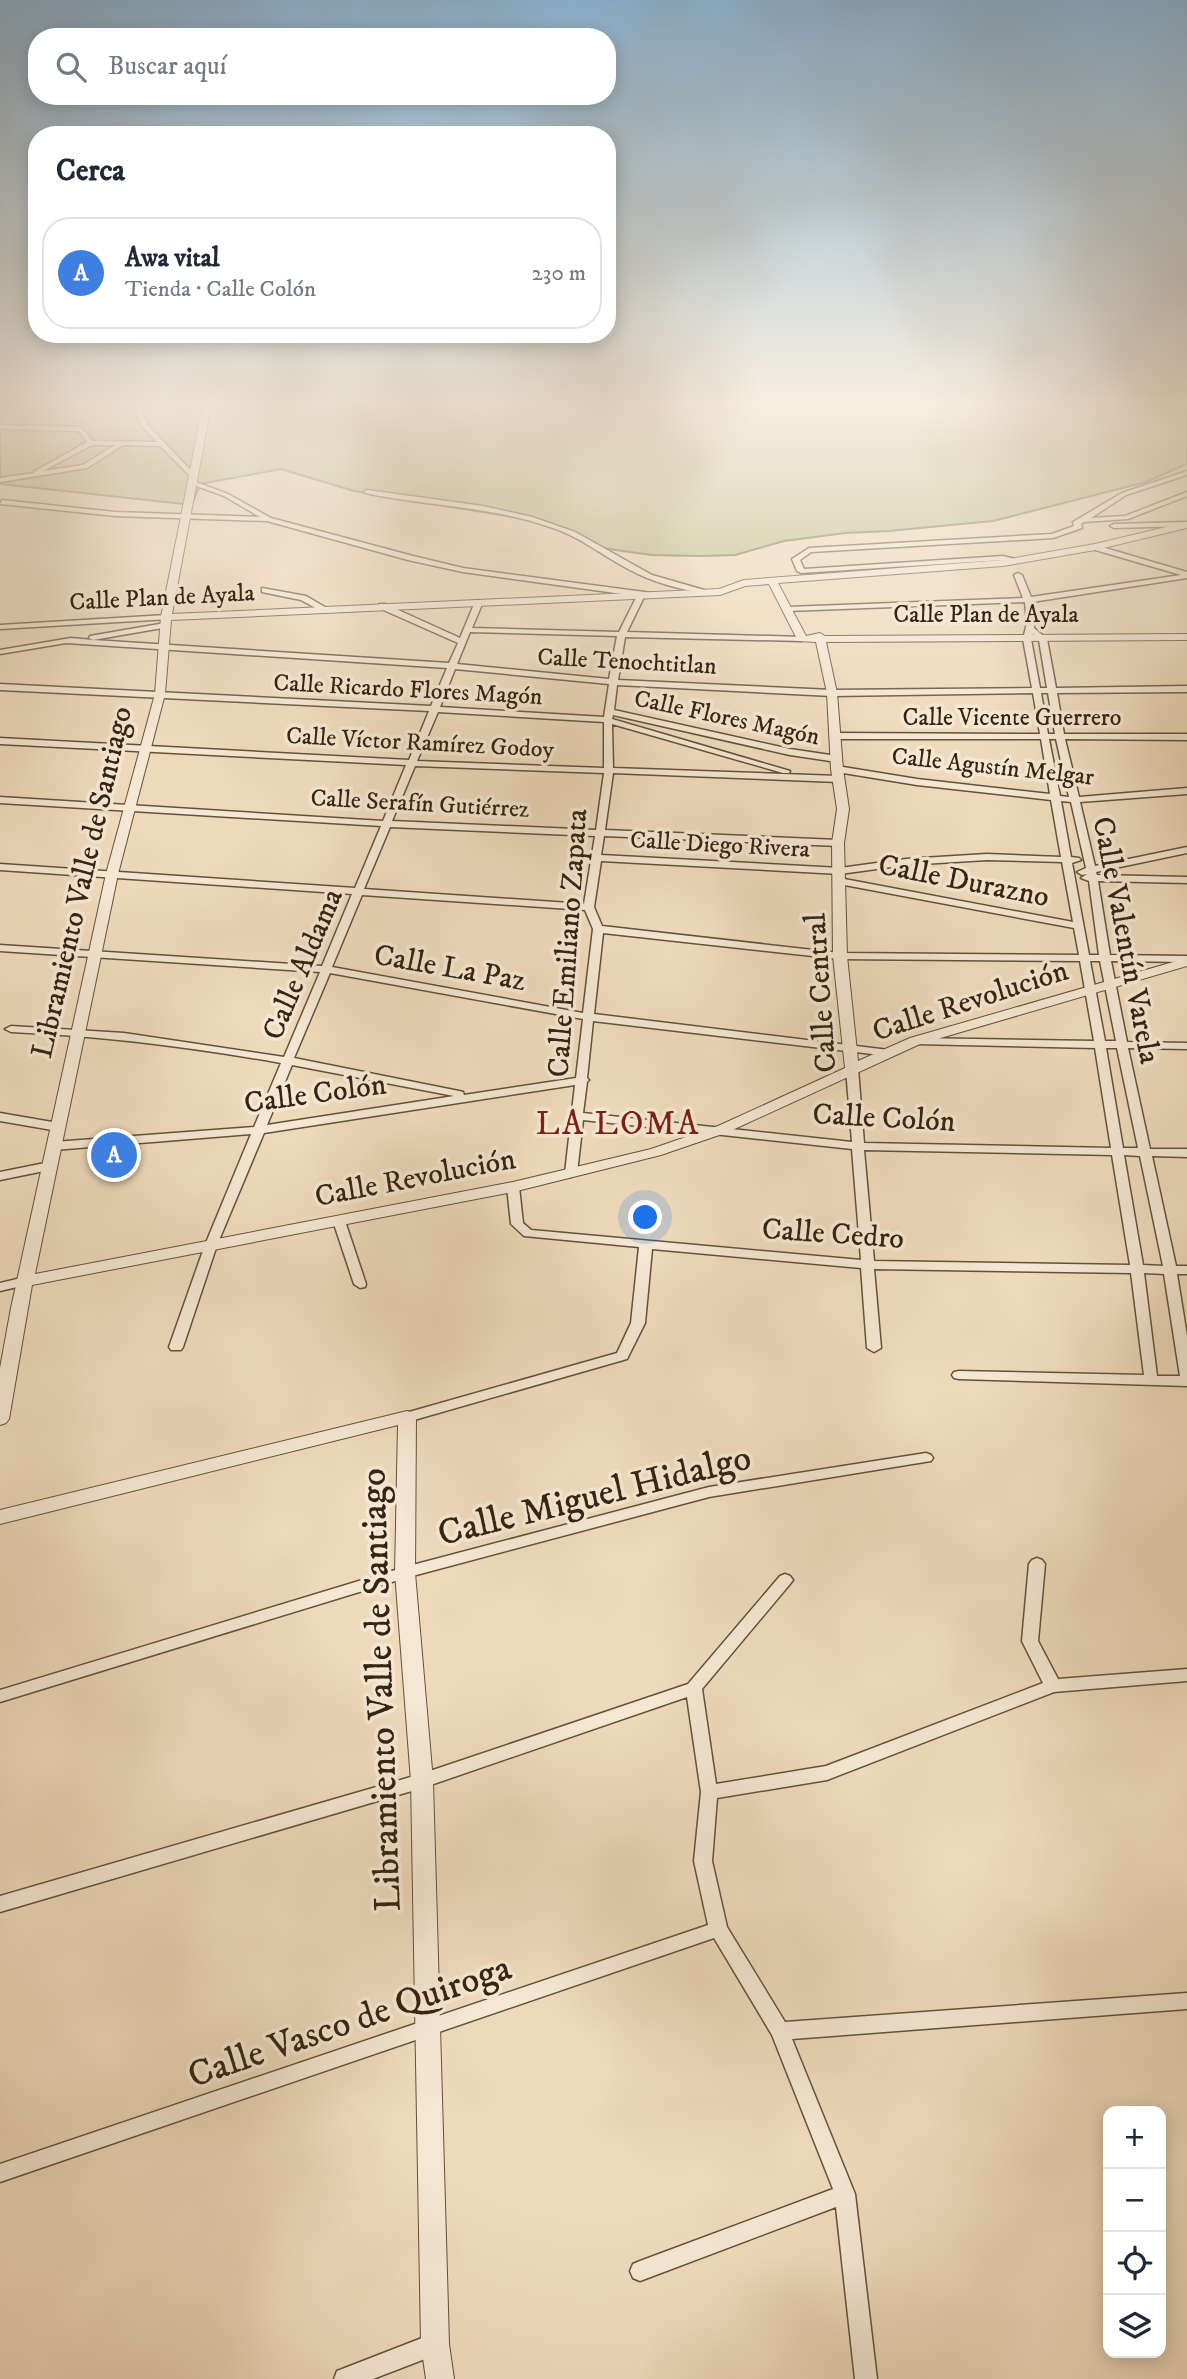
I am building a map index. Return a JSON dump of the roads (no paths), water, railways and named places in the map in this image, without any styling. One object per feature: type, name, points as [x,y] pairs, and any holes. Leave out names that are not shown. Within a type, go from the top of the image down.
[{"type":"street","points":[[87,511],[186,518],[269,519],[463,570],[653,595]]},
{"type":"street","name":"Libramiento Valle de Santiago","points":[[0,1419],[25,1281],[112,874],[148,748],[160,694],[165,621],[187,511]]},
{"type":"street","points":[[255,511],[269,519]]},
{"type":"street","points":[[491,511],[553,525],[630,568],[667,585],[707,592]]},
{"type":"street","points":[[1012,561],[1003,558],[801,570],[796,559],[809,550],[1053,536],[1098,511]]},
{"type":"street","points":[[1080,523],[1126,518],[1144,511]]},
{"type":"street","points":[[1080,523],[1187,525]]},
{"type":"street","name":"Calle Plan de Ayala","points":[[0,627],[720,592],[744,583],[1012,561],[1095,547],[1187,525]]},
{"type":"street","points":[[1095,547],[1187,575]]},
{"type":"street","points":[[1018,575],[1029,600],[1034,635]]},
{"type":"street","points":[[788,609],[1029,600],[1157,583],[1187,575]]},
{"type":"street","points":[[772,581],[801,637]]},
{"type":"street","points":[[265,590],[303,598],[326,610]]},
{"type":"street","name":"Calle Emiliano Zapata","points":[[571,1173],[598,929],[589,907],[609,770],[608,716],[621,636],[641,596]]},
{"type":"street","name":"Calle Aldama","points":[[176,1347],[211,1245],[410,763],[437,709],[479,602]]},
{"type":"street","points":[[382,607],[462,642]]},
{"type":"street","points":[[0,652],[165,621]]},
{"type":"street","name":"Calle Plan de Ayala","points":[[468,630],[621,636],[785,638],[1187,635]]},
{"type":"street","name":"Calle Valentín Varela","points":[[1034,635],[1036,691],[1043,736],[1072,876],[1137,1269],[1151,1379]]},
{"type":"street","name":"Calle Valentín Varela","points":[[1034,635],[1053,691],[1060,736],[1090,870],[1109,985],[1170,1270],[1187,1380]]},
{"type":"street","name":"Calle Central","points":[[820,637],[832,693],[837,736],[837,769],[843,809],[838,843],[840,956],[852,1069],[874,1348]]},
{"type":"street","name":"Calle Tenochtitlan","points":[[66,641],[452,666],[613,682],[832,693],[1187,690]]},
{"type":"street","name":"Calle Ricardo Flores Magón","points":[[0,687],[608,716],[806,777]]},
{"type":"street","name":"Calle Flores Magón","points":[[608,716],[790,752],[837,769]]},
{"type":"street","name":"Calle Vicente Guerrero","points":[[837,736],[1187,737]]},
{"type":"street","name":"Calle Víctor Ramírez Godoy","points":[[0,740],[410,763],[806,777],[837,769]]},
{"type":"street","name":"Calle Agustín Melgar","points":[[837,769],[917,782],[1075,800],[1187,791]]},
{"type":"street","name":"Calle Serafín Gutiérrez","points":[[0,800],[387,824],[838,843]]},
{"type":"street","points":[[1072,876],[1187,850]]},
{"type":"street","points":[[839,876],[906,862],[987,857],[1068,860],[1090,870],[1187,880]]},
{"type":"street","name":"Calle Diego Rivera","points":[[598,858],[839,876]]},
{"type":"street","points":[[0,867],[589,907]]},
{"type":"street","name":"Calle Durazno","points":[[839,876],[1080,926]]},
{"type":"street","points":[[598,929],[840,956],[1105,956],[1187,960]]},
{"type":"street","name":"Calle La Paz","points":[[0,948],[326,969],[589,1017],[889,1053]]},
{"type":"street","name":"Calle Revolución","points":[[0,1287],[513,1187],[656,1152],[723,1129],[915,1041],[1187,960]]},
{"type":"street","points":[[11,1029],[78,1030],[288,1060],[470,1096]]},
{"type":"street","points":[[915,1041],[1187,1046]]},
{"type":"street","name":"Calle Colón","points":[[54,1146],[259,1130],[583,1080]]},
{"type":"street","name":"Calle Colón","points":[[579,1116],[723,1129],[858,1146],[1187,1153]]},
{"type":"street","points":[[0,1117],[58,1127]]},
{"type":"street","points":[[0,1176],[50,1166]]},
{"type":"street","name":"Calle Cedro","points":[[513,1187],[517,1224],[528,1233],[868,1265],[1187,1270]]},
{"type":"street","points":[[339,1221],[360,1284]]},
{"type":"street","points":[[407,1417],[622,1356],[636,1329],[646,1244]]},
{"type":"street","points":[[959,1375],[1187,1380]]},
{"type":"street","name":"Libramiento Valle de Santiago","points":[[0,1517],[407,1417],[405,1573],[422,1781],[425,2030],[435,2344],[440,2379]]},
{"type":"street","name":"Calle Miguel Hidalgo","points":[[0,1696],[405,1573],[709,1492],[926,1458]]},
{"type":"street","points":[[1037,1564],[1030,1642],[1053,1686]]},
{"type":"street","points":[[0,1905],[422,1781],[694,1688],[785,1580]]},
{"type":"street","points":[[709,1792],[827,1773],[1053,1686],[1187,1675]]},
{"type":"street","points":[[694,1688],[709,1792],[703,1861],[718,1929],[780,2031],[845,2194],[866,2379]]},
{"type":"street","name":"Calle Vasco de Quiroga","points":[[0,2173],[718,1929]]},
{"type":"street","points":[[780,2031],[1187,2001]]},
{"type":"street","points":[[640,2271],[845,2194]]},
{"type":"street","points":[[345,2379],[435,2344]]},
{"type":"place","name":"Awa vital","points":[[114,1155]]},
{"type":"district","name":"LA LOMA","points":[[618,1122]]}]
